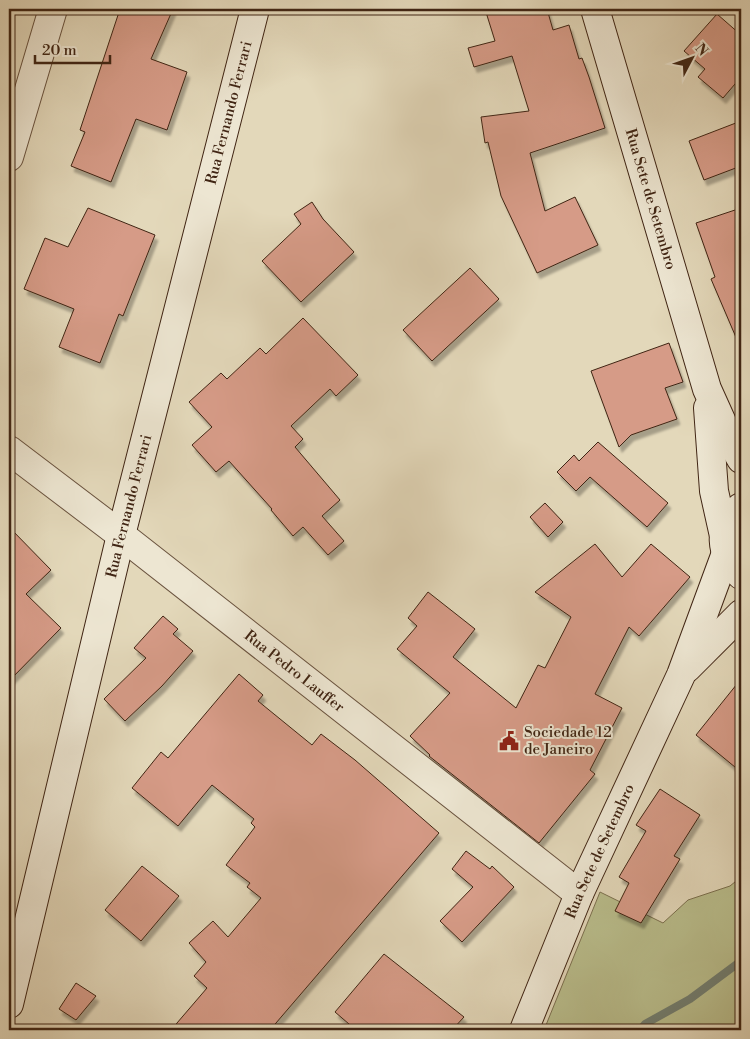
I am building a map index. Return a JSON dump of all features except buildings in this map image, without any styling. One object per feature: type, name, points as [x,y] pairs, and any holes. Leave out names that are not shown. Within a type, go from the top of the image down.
[{"type":"main road","points":[[9,157],[53,9]]},
{"type":"main road","name":"Rua Fernando Ferrari","points":[[9,1004],[121,535],[255,9]]},
{"type":"main road","name":"Rua Sete de Setembro","points":[[595,9],[707,389],[730,440],[741,459]]},
{"type":"main road","name":"Rua Sete de Setembro","points":[[524,1030],[579,894],[681,675],[725,545],[712,473],[707,389]]},
{"type":"main road","name":"Rua Pedro Lauffer","points":[[9,450],[121,535],[579,894]]},
{"type":"main road","points":[[741,507],[728,520],[725,545],[732,566],[741,575]]},
{"type":"main road","name":"Rua Sete de Setembro","points":[[681,675],[741,614]]},
{"type":"green space","points":[[741,877],[741,1030],[544,1030],[600,892],[663,923],[688,900],[730,886]]},
{"type":"waterway","points":[[640,1030],[645,1024],[690,999],[741,961]]},
{"type":"place","name":"Sociedade 12 de Janeiro","points":[[509,741]]}]
